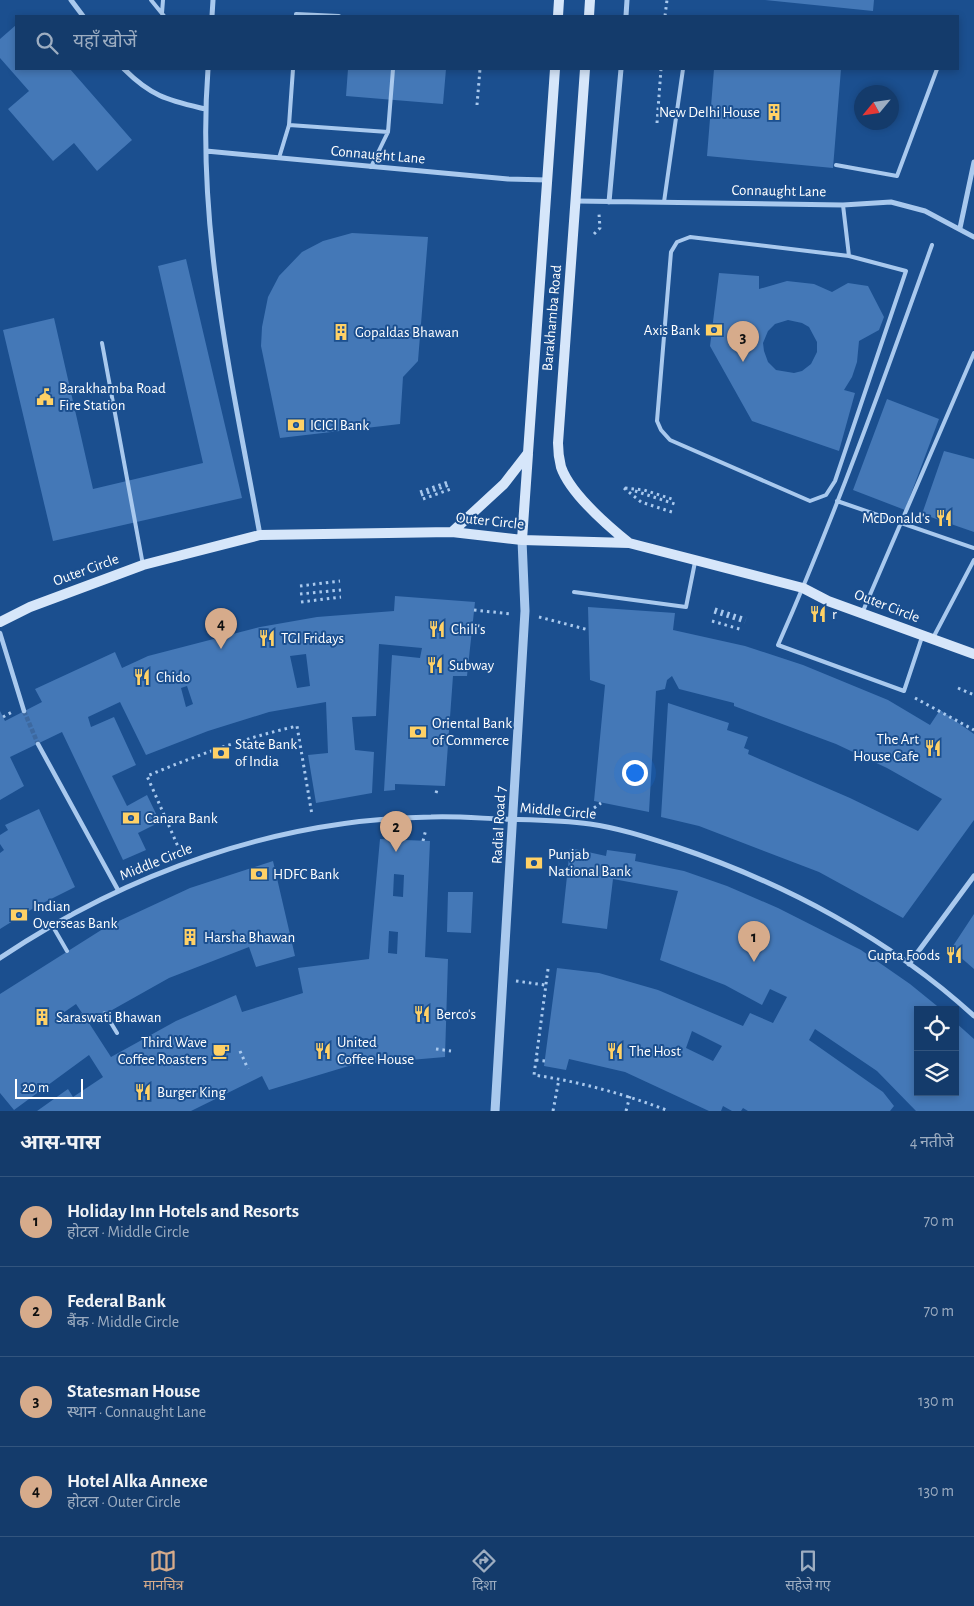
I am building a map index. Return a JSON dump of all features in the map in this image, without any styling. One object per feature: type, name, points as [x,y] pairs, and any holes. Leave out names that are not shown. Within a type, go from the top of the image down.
[{"type":"main road","points":[[558,15],[559,0]]},
{"type":"main road","points":[[589,15],[590,0]]},
{"type":"main road","name":"Barakhamba Road","points":[[522,540],[555,70]]},
{"type":"main road","name":"Barakhamba Road","points":[[585,70],[559,420],[559,454],[561,466],[567,478],[600,518],[629,544]]},
{"type":"main road","points":[[452,532],[504,484],[528,453]]},
{"type":"main road","name":"Outer Circle","points":[[0,622],[30,607],[143,565],[260,535],[452,532],[522,540],[629,544],[804,588],[828,601],[863,611],[974,654]]},
{"type":"street","points":[[71,0],[82,15]]},
{"type":"street","points":[[212,15],[213,0]]},
{"type":"street","points":[[626,15],[627,0]]},
{"type":"street","points":[[125,70],[142,86],[165,100],[205,109]]},
{"type":"street","points":[[208,70],[205,109],[208,227],[219,312],[260,535]]},
{"type":"street","points":[[609,202],[621,70]]},
{"type":"street","name":"Connaught Lane","points":[[206,151],[508,179],[548,180]]},
{"type":"street","points":[[960,228],[974,162]]},
{"type":"street","name":"Connaught Lane","points":[[576,201],[843,205],[891,202],[925,211],[974,237]]},
{"type":"street","name":"Radial Road 7","points":[[495,1111],[525,611],[522,540]]},
{"type":"street","points":[[0,633],[24,712]]},
{"type":"street","points":[[38,744],[118,890]]},
{"type":"street","name":"Middle Circle","points":[[0,958],[52,925],[118,890],[186,863],[234,847],[314,829],[372,820],[430,816],[513,819],[591,824],[654,839],[720,861],[844,922],[909,964],[974,1016]]},
{"type":"street","points":[[909,964],[974,876]]},
{"type":"lane","points":[[151,0],[163,15]]},
{"type":"lane","points":[[163,0],[163,15]]},
{"type":"lane","points":[[296,15],[318,15]]},
{"type":"lane","points":[[279,158],[289,125],[293,70]]},
{"type":"lane","points":[[371,167],[388,132],[393,70]]},
{"type":"lane","points":[[664,202],[683,70]]},
{"type":"lane","points":[[836,165],[897,176],[937,70]]},
{"type":"lane","points":[[289,125],[388,132]]},
{"type":"lane","points":[[843,205],[849,256]]},
{"type":"lane","points":[[690,237],[849,256],[906,271],[835,481],[826,495],[810,501],[670,440],[661,430],[657,421],[670,252],[677,242],[690,237]]},
{"type":"lane","points":[[932,245],[804,588],[778,645],[904,691],[928,637],[974,560]]},
{"type":"lane","points":[[102,343],[143,565]]},
{"type":"lane","points":[[863,611],[900,522],[972,366],[974,353]]},
{"type":"lane","points":[[836,501],[974,548]]},
{"type":"lane","points":[[574,592],[686,608],[696,560]]},
{"type":"lane","points":[[52,925],[67,950]]},
{"type":"lane","points":[[105,1014],[117,1033]]},
{"type":"path","points":[[665,15],[666,0]]},
{"type":"path","points":[[477,105],[480,70]]},
{"type":"path","points":[[657,123],[661,70]]},
{"type":"path","points":[[594,234],[600,228],[601,222]]},
{"type":"path","points":[[421,495],[449,485],[421,495]]},
{"type":"path","points":[[672,512],[641,502],[624,488],[644,490],[675,502]]},
{"type":"path","points":[[300,586],[340,581]]},
{"type":"path","points":[[300,594],[341,590]]},
{"type":"path","points":[[301,602],[341,597]]},
{"type":"path","points":[[474,610],[513,614]]},
{"type":"path","points":[[715,610],[746,621]]},
{"type":"path","points":[[537,617],[589,630]]},
{"type":"path","points":[[712,621],[743,630]]},
{"type":"path","points":[[958,688],[974,696]]},
{"type":"path","points":[[904,691],[974,730]]},
{"type":"path","points":[[186,863],[147,776],[196,755],[248,737],[297,726],[314,829]]},
{"type":"path","points":[[436,793],[438,786]]},
{"type":"path","points":[[594,808],[601,803]]},
{"type":"path","points":[[548,970],[534,1076],[579,1082],[630,1096],[669,1111]]},
{"type":"path","points":[[503,980],[546,985]]},
{"type":"path","points":[[436,1049],[451,1051]]},
{"type":"path","points":[[240,1051],[248,1069]]},
{"type":"path","points":[[536,1060],[545,1060]]},
{"type":"path","points":[[553,1111],[559,1079]]},
{"type":"path","points":[[626,1111],[630,1096]]},
{"type":"building","points":[[765,0],[874,0],[873,11]]},
{"type":"building","points":[[15,26],[15,70],[71,70],[132,140],[97,171],[74,143],[53,161],[8,109],[29,91],[0,58],[0,39]]},
{"type":"building","points":[[348,70],[446,70],[443,104],[346,96]]},
{"type":"building","name":"New Delhi House","points":[[714,70],[841,70],[833,168],[707,156]]},
{"type":"building","name":"Gopaldas Bhawan","points":[[352,233],[428,237],[418,361],[403,377],[400,424],[280,438],[261,346],[262,327],[268,297],[279,276],[302,252],[323,241]]},
{"type":"building","name":"Barakhamba Road Fire Station","points":[[186,259],[242,498],[53,541],[3,330],[54,318],[93,489],[203,463],[158,266]]},
{"type":"building","points":[[719,273],[759,276],[759,289],[787,281],[814,284],[832,292],[848,283],[868,286],[884,317],[879,330],[859,341],[857,362],[852,377],[844,390],[855,393],[839,451],[752,421],[710,346]],"holes":[[[788,320],[802,323],[809,327],[817,342],[817,352],[811,364],[802,371],[794,373],[776,370],[768,362],[764,351],[763,343],[768,331],[775,324]]]},
{"type":"building","points":[[887,399],[939,419],[905,510],[853,490]]},
{"type":"building","points":[[944,451],[974,459],[974,532],[922,514]]},
{"type":"building","points":[[395,596],[475,602],[467,676],[453,676],[445,786],[395,784],[395,790],[384,791],[392,655],[420,658],[422,648],[379,644],[376,716],[352,717],[355,750],[374,752],[372,793],[316,803],[308,755],[328,753],[326,702],[269,712],[208,731],[146,755],[120,702],[88,717],[91,727],[114,717],[136,765],[112,776],[127,806],[147,795],[160,822],[138,833],[146,850],[123,860],[62,732],[10,757],[24,786],[0,800],[0,711],[5,721],[42,702],[35,689],[115,652],[122,668],[148,656],[260,627],[317,617],[394,611]],"holes":[[[306,654],[310,686],[297,688],[290,656]],[[187,686],[193,704],[186,707],[181,688]]]},
{"type":"building","points":[[588,607],[675,613],[673,630],[745,646],[803,665],[888,700],[930,725],[940,710],[974,734],[974,820],[903,918],[819,872],[699,826],[661,817],[668,703],[729,723],[727,730],[748,737],[744,748],[749,750],[748,754],[850,798],[918,831],[942,799],[887,768],[836,744],[734,706],[734,703],[679,689],[672,676],[667,680],[665,689],[656,691],[649,812],[594,801],[605,685],[590,680]]},
{"type":"building","points":[[39,809],[75,887],[37,906],[0,929],[0,853],[4,850],[0,844],[0,835],[8,830],[5,825]]},
{"type":"building","points":[[380,839],[430,841],[425,957],[448,959],[445,1057],[352,1065],[269,1090],[262,1076],[191,1111],[37,1111],[68,1089],[73,1097],[103,1077],[89,1055],[14,1110],[0,1093],[0,994],[106,927],[190,888],[273,861],[295,956],[256,967],[249,947],[169,978],[89,1023],[111,1057],[176,1021],[236,995],[242,1012],[303,993],[298,968],[369,959]],"holes":[[[394,874],[404,875],[403,897],[393,896]],[[389,931],[398,932],[397,954],[388,953]],[[76,1004],[82,1013],[69,1021],[63,1013]]]},
{"type":"building","points":[[570,848],[606,856],[607,850],[636,854],[635,861],[684,871],[727,886],[778,908],[861,950],[910,984],[937,1006],[914,1006],[914,1096],[959,1096],[959,1026],[974,1039],[974,1111],[916,1111],[877,1071],[815,1029],[809,1040],[883,1092],[894,1106],[890,1111],[748,1111],[743,1108],[741,1111],[732,1111],[723,1106],[721,1111],[709,1111],[625,1072],[569,1059],[566,1070],[544,1066],[557,968],[599,973],[658,990],[743,1026],[750,1013],[773,1023],[787,997],[770,989],[762,1005],[725,985],[660,960],[678,891],[613,879],[607,929],[562,923]],"holes":[[[692,1031],[722,1046],[713,1061],[686,1048]]]},
{"type":"building","points":[[448,892],[473,892],[471,933],[447,932]]},
{"type":"building","points":[[974,914],[974,969],[951,949]]},
{"type":"tunnel","points":[[24,711],[38,744]]},
{"type":"place","name":"New Delhi House","points":[[774,112]]},
{"type":"place","name":"Axis Bank","points":[[714,330]]},
{"type":"place","name":"Gopaldas Bhawan","points":[[341,332]]},
{"type":"place","name":"Statesman House","points":[[743,362]]},
{"type":"place","name":"Barakhamba Road Fire Station","points":[[45,397]]},
{"type":"place","name":"ICICI Bank","points":[[296,425]]},
{"type":"place","name":"McDonald's","points":[[944,518]]},
{"type":"place","name":"r","points":[[818,614]]},
{"type":"place","name":"Chili's","points":[[437,629]]},
{"type":"place","name":"TGI Fridays","points":[[267,638]]},
{"type":"place","name":"Hotel Alka Annexe","points":[[221,649]]},
{"type":"place","name":"Subway","points":[[435,665]]},
{"type":"place","name":"Chido","points":[[142,677]]},
{"type":"place","name":"Oriental Bank of Commerce","points":[[418,732]]},
{"type":"place","name":"The Art House Cafe","points":[[933,748]]},
{"type":"place","name":"State Bank of India","points":[[221,753]]},
{"type":"place","name":"Canara Bank","points":[[131,818]]},
{"type":"place","name":"Federal Bank","points":[[396,852]]},
{"type":"place","name":"Punjab National Bank","points":[[534,863]]},
{"type":"place","name":"HDFC Bank","points":[[259,874]]},
{"type":"place","name":"Indian Overseas Bank","points":[[19,915]]},
{"type":"place","name":"Harsha Bhawan","points":[[190,937]]},
{"type":"place","name":"Gupta Foods","points":[[954,955]]},
{"type":"place","name":"Holiday Inn Hotels and Resorts","points":[[754,962]]},
{"type":"place","name":"Berco's","points":[[422,1014]]},
{"type":"place","name":"Saraswati Bhawan","points":[[42,1017]]},
{"type":"place","name":"Third Wave Coffee Roasters","points":[[221,1051]]},
{"type":"place","name":"United Coffee House","points":[[323,1051]]},
{"type":"place","name":"The Host","points":[[615,1051]]},
{"type":"place","name":"Burger King","points":[[143,1092]]}]
